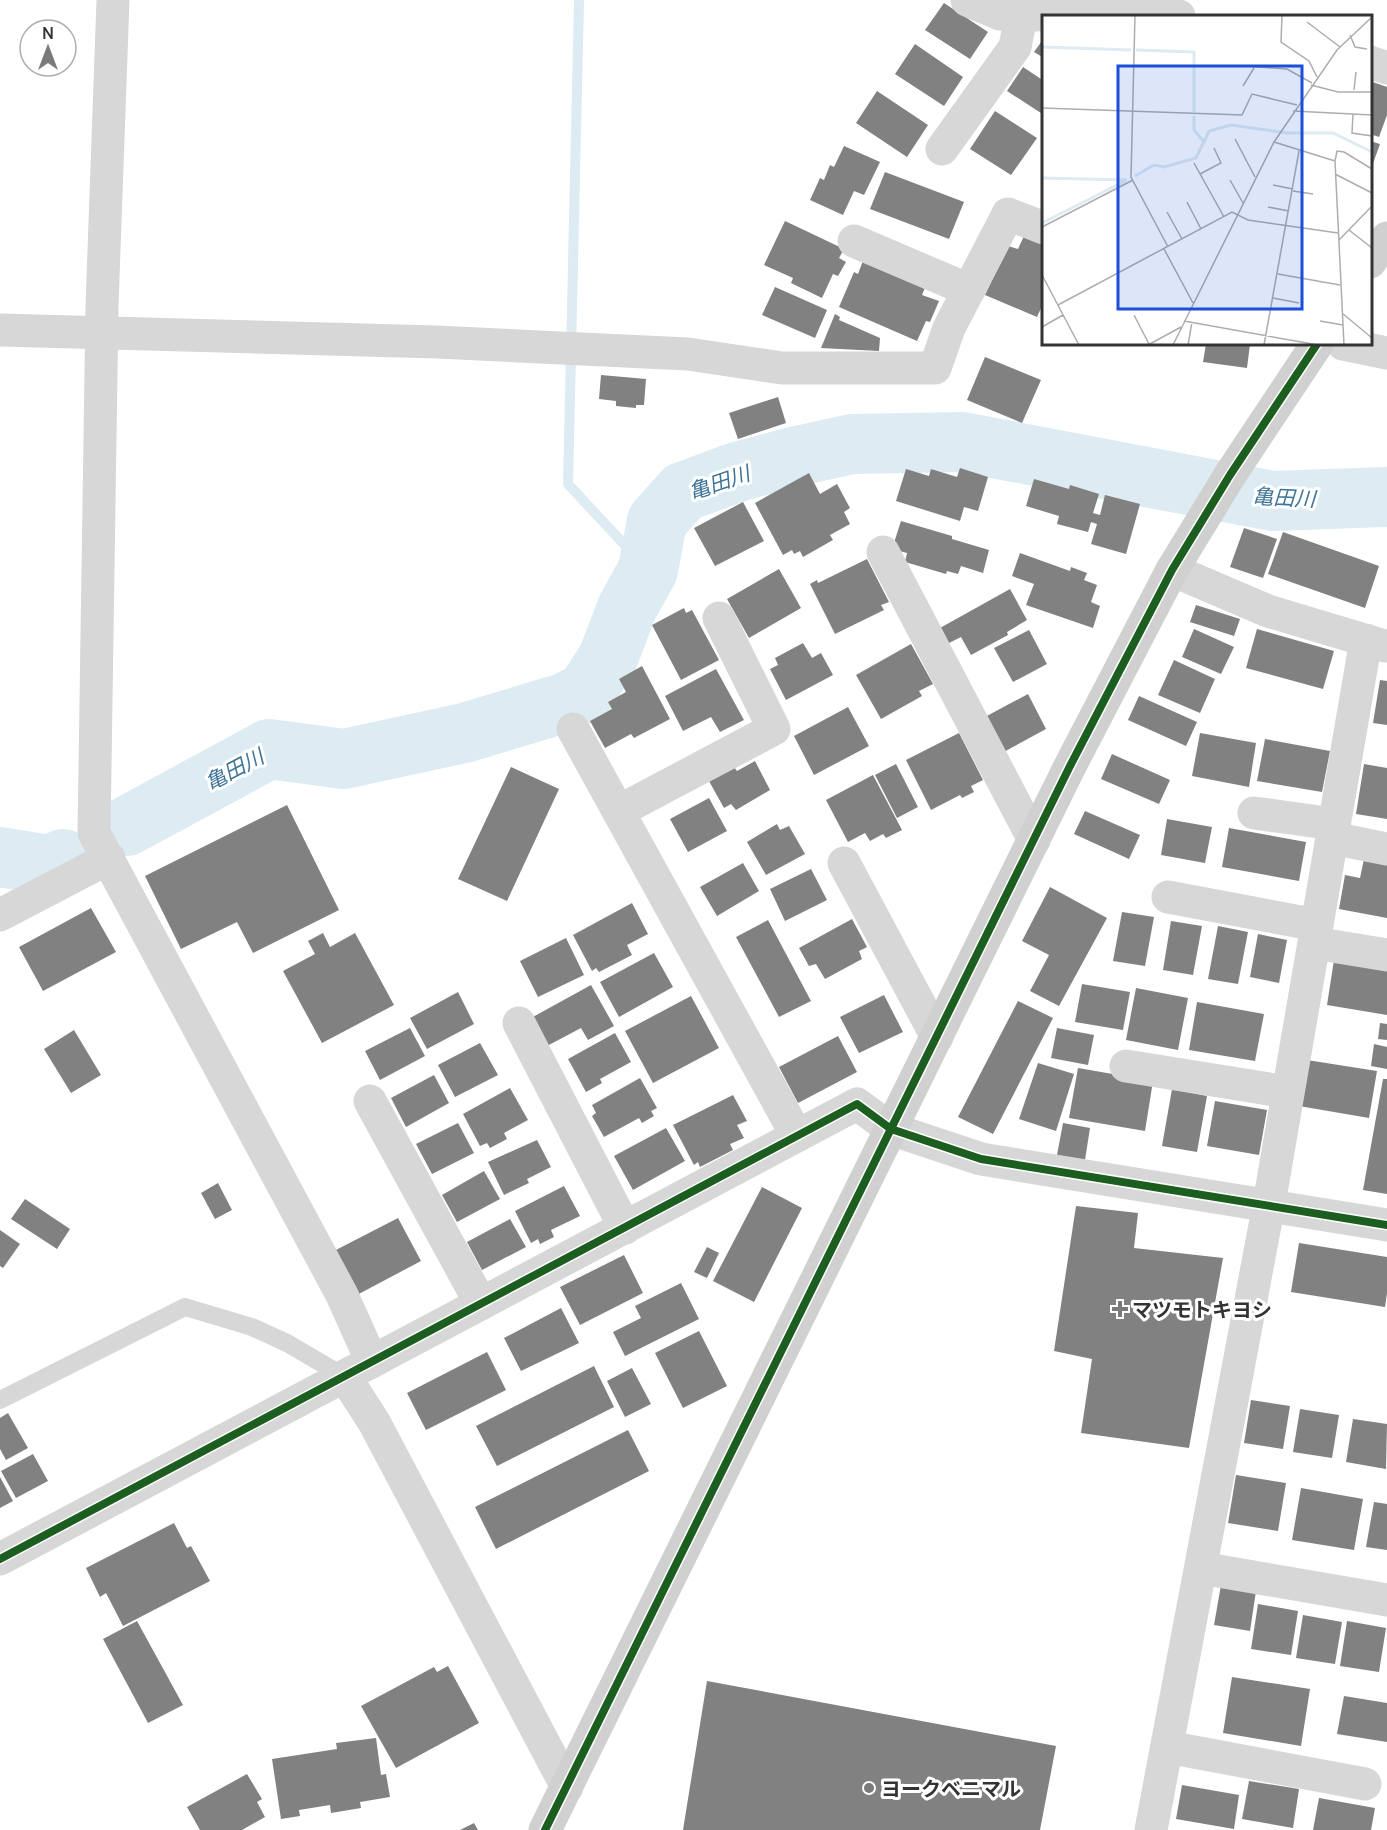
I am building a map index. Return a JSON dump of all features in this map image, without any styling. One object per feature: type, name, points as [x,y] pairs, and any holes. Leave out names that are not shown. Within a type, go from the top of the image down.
[{"type":"street","points":[[113,0],[102,333],[94,833],[342,1294],[358,1370],[379,1432],[567,1787]]},
{"type":"street","points":[[967,0],[1000,14],[1021,16],[1125,9],[1174,15]]},
{"type":"street","points":[[942,149],[1015,47],[1021,16]]},
{"type":"street","points":[[1372,62],[1387,68]]},
{"type":"street","points":[[0,330],[574,348],[688,354],[782,368],[935,368],[949,328],[1008,214],[1042,227]]},
{"type":"street","points":[[1372,260],[1387,238]]},
{"type":"street","points":[[854,241],[969,290]]},
{"type":"street","points":[[545,1830],[1034,840],[1172,570],[1230,475],[1316,345]]},
{"type":"street","points":[[1348,345],[1387,353]]},
{"type":"street","points":[[883,552],[1034,840]]},
{"type":"street","points":[[1151,1830],[1269,1204],[1333,831],[1376,643],[1268,611],[1172,570]]},
{"type":"street","points":[[619,811],[774,729],[719,618]]},
{"type":"street","points":[[573,729],[797,1136]]},
{"type":"street","points":[[1254,813],[1333,831],[1387,849]]},
{"type":"street","points":[[0,915],[109,858]]},
{"type":"street","points":[[844,862],[937,1036]]},
{"type":"street","points":[[1168,897],[1315,934],[1387,955]]},
{"type":"street","points":[[519,1023],[625,1228]]},
{"type":"street","points":[[1126,1066],[1288,1092]]},
{"type":"street","points":[[370,1101],[481,1304]]},
{"type":"street","points":[[0,1559],[857,1104],[891,1129],[981,1159],[1387,1225]]},
{"type":"street","points":[[1200,1568],[1387,1600]]},
{"type":"street","points":[[1167,1747],[1365,1784]]},
{"type":"lane","points":[[0,1400],[185,1307],[252,1327],[358,1370]]},
{"type":"building","points":[[944,3],[988,32],[970,59],[925,30]]},
{"type":"building","points":[[1042,41],[1042,57],[1034,52]]},
{"type":"building","points":[[915,44],[963,77],[944,106],[895,74]]},
{"type":"building","points":[[1023,67],[1042,80],[1042,114],[1007,91]]},
{"type":"building","points":[[1372,82],[1387,87],[1387,115],[1379,137],[1372,135]]},
{"type":"building","points":[[877,91],[928,125],[907,157],[856,123]]},
{"type":"building","points":[[995,111],[1037,138],[1011,175],[970,149]]},
{"type":"building","points":[[1372,142],[1380,144],[1372,166]]},
{"type":"building","points":[[844,146],[880,162],[864,195],[854,191],[843,215],[810,200],[820,178],[824,180],[830,165],[834,167]]},
{"type":"building","points":[[885,172],[964,202],[949,239],[870,209]]},
{"type":"building","points":[[785,221],[844,249],[839,258],[846,262],[838,276],[833,274],[822,298],[791,283],[793,278],[764,265]]},
{"type":"building","points":[[1024,236],[1042,243],[1042,306],[1037,317],[985,295],[1008,246],[1018,249]]},
{"type":"building","points":[[864,258],[926,285],[922,295],[939,301],[930,322],[926,321],[917,341],[839,307],[854,272],[858,274]]},
{"type":"building","points":[[775,287],[827,310],[815,338],[762,315]]},
{"type":"building","points":[[835,314],[840,317],[839,320],[880,338],[879,351],[821,348]]},
{"type":"building","points":[[1206,345],[1250,345],[1247,368],[1203,362]]},
{"type":"building","points":[[985,357],[1041,380],[1022,423],[967,400]]},
{"type":"building","points":[[601,375],[646,379],[644,405],[636,405],[636,408],[616,406],[616,401],[599,399]]},
{"type":"building","points":[[778,397],[786,423],[738,439],[729,413]]},
{"type":"building","points":[[960,468],[988,477],[978,511],[964,507],[960,521],[896,501],[906,469],[929,476],[931,469],[957,477]]},
{"type":"building","points":[[809,473],[820,494],[837,484],[850,508],[844,512],[850,524],[830,535],[833,540],[803,557],[800,551],[794,554],[792,550],[783,555],[755,503]]},
{"type":"building","points":[[1034,479],[1069,489],[1070,485],[1099,494],[1093,513],[1100,515],[1105,495],[1140,504],[1126,554],[1091,544],[1097,524],[1091,522],[1088,532],[1057,524],[1059,516],[1026,506]]},
{"type":"building","points":[[743,502],[764,541],[715,566],[694,528]]},
{"type":"building","points":[[901,521],[989,550],[983,573],[961,566],[958,574],[947,571],[946,574],[905,562],[907,553],[892,549]]},
{"type":"building","points":[[1244,528],[1277,539],[1263,578],[1230,567]]},
{"type":"building","points":[[1283,532],[1379,566],[1365,608],[1268,574]]},
{"type":"building","points":[[1020,553],[1070,571],[1071,567],[1087,573],[1084,580],[1097,585],[1091,602],[1100,606],[1093,628],[1026,605],[1034,584],[1012,576]]},
{"type":"building","points":[[867,559],[889,602],[881,605],[884,610],[835,634],[810,584],[817,580],[818,583]]},
{"type":"building","points":[[779,569],[801,608],[749,638],[727,599]]},
{"type":"building","points":[[1010,589],[1027,620],[1007,632],[1008,635],[971,655],[961,637],[947,644],[940,628]]},
{"type":"building","points":[[1196,605],[1240,619],[1234,636],[1190,622]]},
{"type":"building","points":[[684,608],[686,613],[692,610],[719,660],[681,680],[652,625]]},
{"type":"building","points":[[1194,629],[1234,647],[1221,674],[1182,657]]},
{"type":"building","points":[[1257,629],[1334,651],[1323,689],[1246,668]]},
{"type":"building","points":[[1029,630],[1047,664],[1013,682],[994,648]]},
{"type":"building","points":[[803,643],[812,658],[821,653],[833,675],[786,700],[770,669],[778,665],[775,658]]},
{"type":"building","points":[[911,644],[933,684],[919,691],[922,696],[881,719],[856,675]]},
{"type":"building","points":[[1174,660],[1215,679],[1200,713],[1158,695]]},
{"type":"building","points":[[642,666],[670,719],[634,738],[631,734],[605,748],[590,721],[612,709],[608,702],[626,692],[619,679]]},
{"type":"building","points":[[716,669],[744,720],[720,732],[711,717],[683,731],[665,696]]},
{"type":"building","points":[[1380,680],[1387,681],[1387,725],[1373,723]]},
{"type":"building","points":[[1028,694],[1046,729],[1002,753],[983,718]]},
{"type":"building","points":[[1139,696],[1197,722],[1186,746],[1128,720]]},
{"type":"building","points":[[848,707],[869,746],[814,775],[794,736]]},
{"type":"building","points":[[959,733],[983,780],[971,786],[974,792],[962,798],[960,795],[931,810],[906,760]]},
{"type":"building","points":[[1200,733],[1256,743],[1249,787],[1192,776]]},
{"type":"building","points":[[1265,739],[1330,751],[1322,792],[1257,781]]},
{"type":"building","points":[[1112,754],[1170,780],[1159,804],[1101,779]]},
{"type":"building","points":[[755,761],[770,790],[736,810],[731,804],[724,808],[709,781],[734,767],[737,771]]},
{"type":"building","points":[[896,764],[918,807],[897,818],[875,775]]},
{"type":"building","points":[[1364,764],[1387,768],[1387,819],[1356,814]]},
{"type":"building","points":[[511,767],[559,789],[507,901],[458,879]]},
{"type":"building","points":[[873,775],[902,830],[886,838],[883,834],[870,841],[865,833],[848,842],[826,800]]},
{"type":"building","points":[[709,798],[727,831],[688,852],[670,819]]},
{"type":"building","points":[[287,805],[339,910],[253,953],[237,922],[181,949],[145,876]]},
{"type":"building","points":[[1085,811],[1140,835],[1129,859],[1074,834]]},
{"type":"building","points":[[1167,819],[1212,827],[1205,863],[1161,855]]},
{"type":"building","points":[[777,824],[780,830],[789,826],[805,854],[766,875],[747,842]]},
{"type":"building","points":[[1229,828],[1306,842],[1299,881],[1222,867]]},
{"type":"building","points":[[1364,859],[1387,863],[1387,918],[1339,909],[1345,875],[1360,878]]},
{"type":"building","points":[[743,863],[759,891],[717,916],[700,887]]},
{"type":"building","points":[[811,869],[827,900],[785,921],[770,889]]},
{"type":"building","points":[[1050,887],[1107,918],[1059,1006],[1030,991],[1049,955],[1022,941]]},
{"type":"building","points":[[632,903],[648,934],[627,945],[632,955],[599,972],[596,968],[592,971],[573,935]]},
{"type":"building","points":[[91,908],[116,952],[43,991],[19,947]]},
{"type":"building","points":[[1122,912],[1154,917],[1145,966],[1113,961]]},
{"type":"building","points":[[852,919],[867,947],[859,951],[862,959],[825,979],[816,964],[809,966],[799,948]]},
{"type":"building","points":[[768,920],[811,1001],[779,1017],[736,937]]},
{"type":"building","points":[[1171,921],[1202,926],[1193,975],[1163,970]]},
{"type":"building","points":[[1218,926],[1248,932],[1238,984],[1208,979]]},
{"type":"building","points":[[323,933],[330,947],[355,933],[394,1005],[322,1043],[283,971],[315,954],[308,941]]},
{"type":"building","points":[[1258,934],[1287,940],[1279,983],[1250,977]]},
{"type":"building","points":[[566,938],[584,975],[538,997],[520,961]]},
{"type":"building","points":[[654,953],[673,987],[619,1017],[600,982]]},
{"type":"building","points":[[1334,960],[1387,968],[1387,1015],[1327,1005]]},
{"type":"building","points":[[1082,984],[1130,992],[1123,1030],[1075,1022]]},
{"type":"building","points":[[591,985],[614,1026],[588,1040],[581,1028],[547,1046],[531,1018]]},
{"type":"building","points":[[1136,988],[1188,998],[1178,1050],[1126,1040]]},
{"type":"building","points":[[458,992],[474,1024],[427,1049],[410,1018]]},
{"type":"building","points":[[884,995],[903,1032],[859,1053],[840,1017]]},
{"type":"building","points":[[691,996],[719,1048],[653,1083],[625,1031]]},
{"type":"building","points":[[1018,1001],[1053,1018],[993,1134],[958,1117]]},
{"type":"building","points":[[1197,1002],[1264,1014],[1255,1061],[1189,1050]]},
{"type":"building","points":[[1380,1023],[1387,1024],[1387,1040],[1378,1039]]},
{"type":"building","points":[[410,1028],[425,1056],[380,1080],[365,1051]]},
{"type":"building","points":[[1057,1028],[1094,1035],[1088,1065],[1051,1058]]},
{"type":"building","points":[[74,1030],[101,1075],[71,1093],[44,1049]]},
{"type":"building","points":[[615,1033],[631,1062],[600,1079],[602,1083],[586,1092],[568,1059]]},
{"type":"building","points":[[838,1036],[857,1072],[798,1103],[779,1067]]},
{"type":"building","points":[[480,1043],[498,1075],[455,1097],[438,1065]]},
{"type":"building","points":[[1374,1044],[1387,1047],[1387,1069],[1371,1066]]},
{"type":"building","points":[[1307,1060],[1377,1071],[1369,1118],[1299,1106]]},
{"type":"building","points":[[1038,1063],[1074,1074],[1056,1131],[1019,1119]]},
{"type":"building","points":[[1078,1068],[1153,1081],[1145,1131],[1069,1118]]},
{"type":"building","points":[[434,1075],[449,1103],[406,1127],[391,1098]]},
{"type":"building","points":[[640,1078],[657,1108],[651,1111],[654,1116],[642,1123],[639,1118],[604,1137],[592,1116],[596,1113],[592,1105]]},
{"type":"building","points":[[1383,1079],[1387,1079],[1387,1194],[1363,1190]]},
{"type":"building","points":[[510,1088],[528,1120],[504,1133],[507,1139],[490,1148],[487,1143],[480,1146],[463,1114]]},
{"type":"building","points":[[1172,1089],[1207,1096],[1197,1152],[1162,1146]]},
{"type":"building","points":[[733,1095],[747,1121],[737,1125],[744,1138],[730,1144],[733,1150],[700,1167],[698,1162],[694,1165],[673,1125]]},
{"type":"building","points":[[1215,1101],[1267,1110],[1259,1155],[1207,1146]]},
{"type":"building","points":[[458,1123],[474,1153],[432,1174],[416,1144]]},
{"type":"building","points":[[1063,1123],[1090,1128],[1085,1160],[1057,1155]]},
{"type":"building","points":[[666,1128],[685,1161],[633,1190],[614,1156]]},
{"type":"building","points":[[537,1140],[551,1167],[527,1179],[529,1183],[504,1195],[488,1162]]},
{"type":"building","points":[[484,1171],[500,1199],[457,1222],[442,1195]]},
{"type":"building","points":[[218,1183],[232,1210],[215,1219],[201,1193]]},
{"type":"building","points":[[564,1186],[580,1216],[551,1230],[554,1237],[540,1244],[538,1239],[531,1243],[515,1211]]},
{"type":"building","points":[[762,1187],[802,1208],[754,1302],[713,1281]]},
{"type":"building","points":[[25,1199],[70,1229],[57,1249],[11,1219]]},
{"type":"building","points":[[1076,1206],[1138,1213],[1134,1248],[1223,1258],[1189,1448],[1081,1433],[1092,1359],[1054,1351]]},
{"type":"building","points":[[398,1218],[421,1261],[355,1296],[332,1252]]},
{"type":"building","points":[[510,1219],[526,1247],[482,1270],[467,1242]]},
{"type":"building","points":[[0,1230],[20,1244],[3,1268],[0,1266]]},
{"type":"building","points":[[1299,1243],[1387,1257],[1385,1307],[1291,1292]]},
{"type":"building","points":[[707,1247],[719,1253],[707,1278],[694,1272]]},
{"type":"building","points":[[624,1255],[643,1293],[580,1325],[560,1287]]},
{"type":"building","points":[[681,1283],[699,1319],[625,1356],[613,1332],[641,1318],[635,1306]]},
{"type":"building","points":[[561,1308],[579,1343],[521,1371],[504,1338]]},
{"type":"building","points":[[699,1331],[727,1386],[683,1408],[655,1353]]},
{"type":"building","points":[[487,1352],[506,1390],[426,1430],[407,1393]]},
{"type":"building","points":[[594,1366],[614,1407],[497,1466],[476,1426]]},
{"type":"building","points":[[632,1368],[651,1404],[625,1417],[607,1381]]},
{"type":"building","points":[[1251,1400],[1290,1406],[1283,1449],[1244,1443]]},
{"type":"building","points":[[1300,1409],[1339,1415],[1332,1458],[1293,1452]]},
{"type":"building","points":[[8,1413],[28,1448],[6,1460],[0,1449],[0,1418]]},
{"type":"building","points":[[1353,1419],[1387,1424],[1386,1469],[1346,1462]]},
{"type":"building","points":[[628,1430],[649,1471],[496,1549],[475,1507]]},
{"type":"building","points":[[33,1454],[48,1481],[16,1498],[1,1471]]},
{"type":"building","points":[[1236,1475],[1286,1483],[1278,1531],[1228,1523]]},
{"type":"building","points":[[0,1477],[13,1501],[0,1508]]},
{"type":"building","points":[[1301,1488],[1363,1499],[1354,1550],[1292,1540]]},
{"type":"building","points":[[1374,1502],[1387,1504],[1387,1550],[1366,1547]]},
{"type":"building","points":[[174,1523],[187,1548],[191,1546],[210,1581],[123,1626],[106,1593],[100,1597],[86,1568]]},
{"type":"building","points":[[1221,1585],[1256,1591],[1250,1631],[1214,1625]]},
{"type":"building","points":[[1258,1604],[1298,1611],[1291,1655],[1251,1649]]},
{"type":"building","points":[[1303,1615],[1342,1622],[1335,1664],[1296,1658]]},
{"type":"building","points":[[137,1621],[183,1705],[148,1723],[103,1639]]},
{"type":"building","points":[[1347,1621],[1386,1628],[1379,1672],[1340,1666]]},
{"type":"building","points":[[448,1666],[479,1723],[396,1768],[361,1706],[434,1667],[437,1672]]},
{"type":"building","points":[[1232,1677],[1310,1689],[1301,1746],[1223,1733]]},
{"type":"building","name":"ヨークベニマル","points":[[707,1681],[1056,1746],[1040,1830],[683,1830]]},
{"type":"building","points":[[1344,1696],[1387,1703],[1387,1742],[1337,1734]]},
{"type":"building","points":[[376,1738],[381,1775],[386,1774],[390,1797],[360,1802],[361,1808],[331,1813],[330,1805],[299,1810],[300,1816],[281,1819],[272,1759],[337,1749],[336,1743]]},
{"type":"building","points":[[247,1774],[262,1799],[257,1802],[265,1817],[242,1830],[200,1830],[187,1807]]},
{"type":"building","points":[[1249,1781],[1299,1789],[1293,1828],[1242,1819]]},
{"type":"building","points":[[1182,1785],[1239,1795],[1234,1829],[1176,1819]]},
{"type":"building","points":[[1319,1798],[1375,1808],[1371,1830],[1313,1830]]},
{"type":"building","points":[[474,1823],[478,1830],[460,1830]]},
{"type":"waterway","points":[[579,0],[568,484],[648,570]]},
{"type":"waterway","name":"亀田川","points":[[127,826],[269,749],[344,759],[464,733],[564,703],[586,692],[608,658],[627,608],[648,570],[657,521],[683,492],[737,472],[793,457],[852,444],[962,442],[1273,501],[1387,497]]},
{"type":"waterway","name":"亀田川","points":[[0,857],[50,865],[63,859]]},
{"type":"waterway","points":[[0,883],[50,865]]},
{"type":"cycle path","points":[[545,1830],[1070,766],[1172,570],[1230,475],[1316,345]]},
{"type":"cycle path","points":[[0,1559],[857,1104],[891,1129],[981,1159],[1387,1225]]},
{"type":"place","name":"マツモトキヨシ","points":[[1120,1309]]},
{"type":"place","name":"ヨークベニマル","points":[[869,1788]]}]
